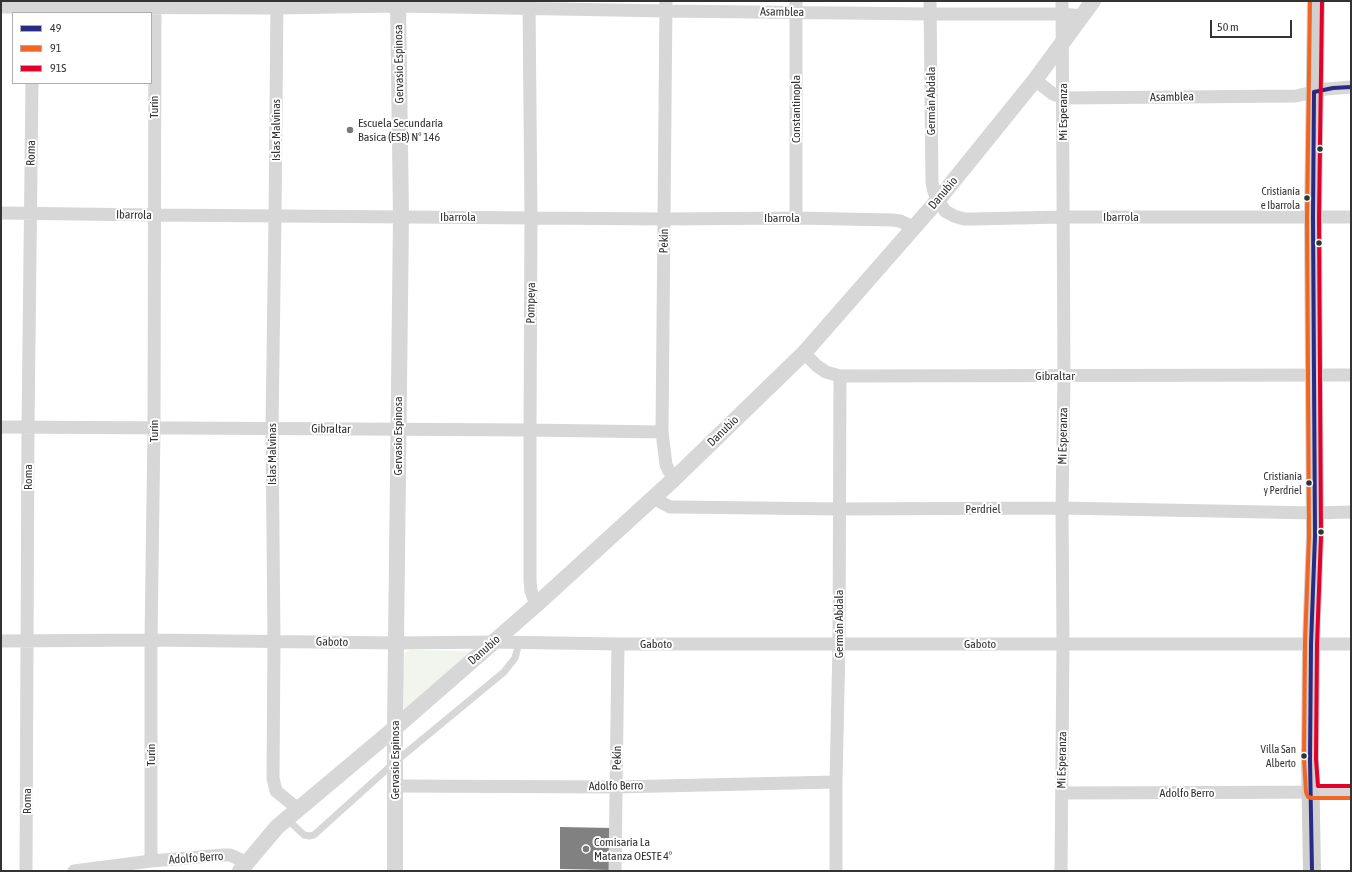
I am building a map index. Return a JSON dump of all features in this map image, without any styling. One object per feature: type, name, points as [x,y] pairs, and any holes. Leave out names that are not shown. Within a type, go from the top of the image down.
[{"type":"main road","points":[[1312,871],[1312,792],[1310,759],[1311,644],[1315,513],[1313,217],[1316,1]]},
{"type":"street","name":"Danubio","points":[[293,814],[494,642],[674,479],[804,353],[938,200],[1035,80],[1093,1]]},
{"type":"street","name":"Asamblea","points":[[1,7],[398,3],[1062,8],[1082,16]]},
{"type":"street","name":"Gervasio Espinosa","points":[[395,871],[397,430],[401,217],[398,3]]},
{"type":"street","name":"Pompeya","points":[[529,4],[531,218],[530,580],[531,591],[536,604]]},
{"type":"street","name":"Turín","points":[[151,861],[155,5]]},
{"type":"street","name":"Islas Malvinas","points":[[277,5],[272,428],[274,641],[273,778],[276,791],[293,814]]},
{"type":"street","name":"Pekín","points":[[666,6],[662,432],[666,465],[674,479]]},
{"type":"street","name":"Constantinopla","points":[[796,6],[796,218]]},
{"type":"street","name":"Germán Abdala","points":[[930,7],[932,182],[934,192],[938,200]]},
{"type":"street","name":"Mi Esperanza","points":[[1061,871],[1064,376],[1062,8]]},
{"type":"street","name":"Asamblea","points":[[1035,80],[1052,94],[1063,98],[1296,96],[1333,88],[1351,87]]},
{"type":"street","name":"Roma","points":[[26,871],[28,427],[32,84]]},
{"type":"street","name":"Ibarrola","points":[[938,200],[945,211],[964,219],[1063,217],[1351,217]]},
{"type":"street","name":"Ibarrola","points":[[1,213],[664,219],[796,218],[893,220],[900,221],[913,227]]},
{"type":"street","name":"Gibraltar","points":[[804,353],[826,372],[840,376],[1351,375]]},
{"type":"street","name":"Germán Abdala","points":[[836,871],[840,376]]},
{"type":"street","name":"Gibraltar","points":[[1,427],[662,432]]},
{"type":"street","name":"Perdriel","points":[[653,498],[670,507],[839,509],[1062,508],[1315,513],[1351,512]]},
{"type":"street","name":"Gaboto","points":[[1,641],[151,640],[618,644],[1351,644]]},
{"type":"street","name":"Pekín","points":[[615,871],[618,644]]},
{"type":"street","name":"Adolfo Berro","points":[[395,786],[616,787],[836,782]]},
{"type":"street","name":"Adolfo Berro","points":[[1062,793],[1351,792]]},
{"type":"street","points":[[243,866],[277,827],[293,814]]},
{"type":"street","name":"Adolfo Berro","points":[[74,871],[151,861],[230,855],[243,866]]},
{"type":"lane","points":[[293,814],[304,835],[314,835],[395,762],[504,672],[515,658],[520,643]]},
{"type":"shaded area","points":[[410,650],[472,651],[404,710],[403,654]]},
{"type":"building","name":"Comisaría La Matanza OESTE 4°","points":[[560,827],[612,828],[612,870],[560,869]]},
{"type":"transit line","name":"91","points":[[1310,1],[1307,217],[1309,536],[1305,644],[1304,759],[1306,792],[1308,797],[1351,798]]},
{"type":"transit line","name":"91S","points":[[1322,1],[1319,217],[1321,536],[1317,644],[1316,759],[1318,786],[1351,786]]},
{"type":"transit line","name":"49","points":[[1314,92],[1333,88],[1351,87]]},
{"type":"transit line","name":"49","points":[[1312,871],[1310,759],[1311,644],[1315,536],[1313,217],[1314,92]]},
{"type":"place","name":"Escuela Secundaría Basica (ESB) N° 146","points":[[350,130]]},
{"type":"place","name":"Cristianía e Ibarrola","points":[[1307,198]]},
{"type":"place","name":"Cristianía y Perdriel","points":[[1309,483]]},
{"type":"place","name":"Villa San Alberto","points":[[1304,756]]},
{"type":"place","name":"Comisaría La Matanza OESTE 4°","points":[[586,849]]}]
